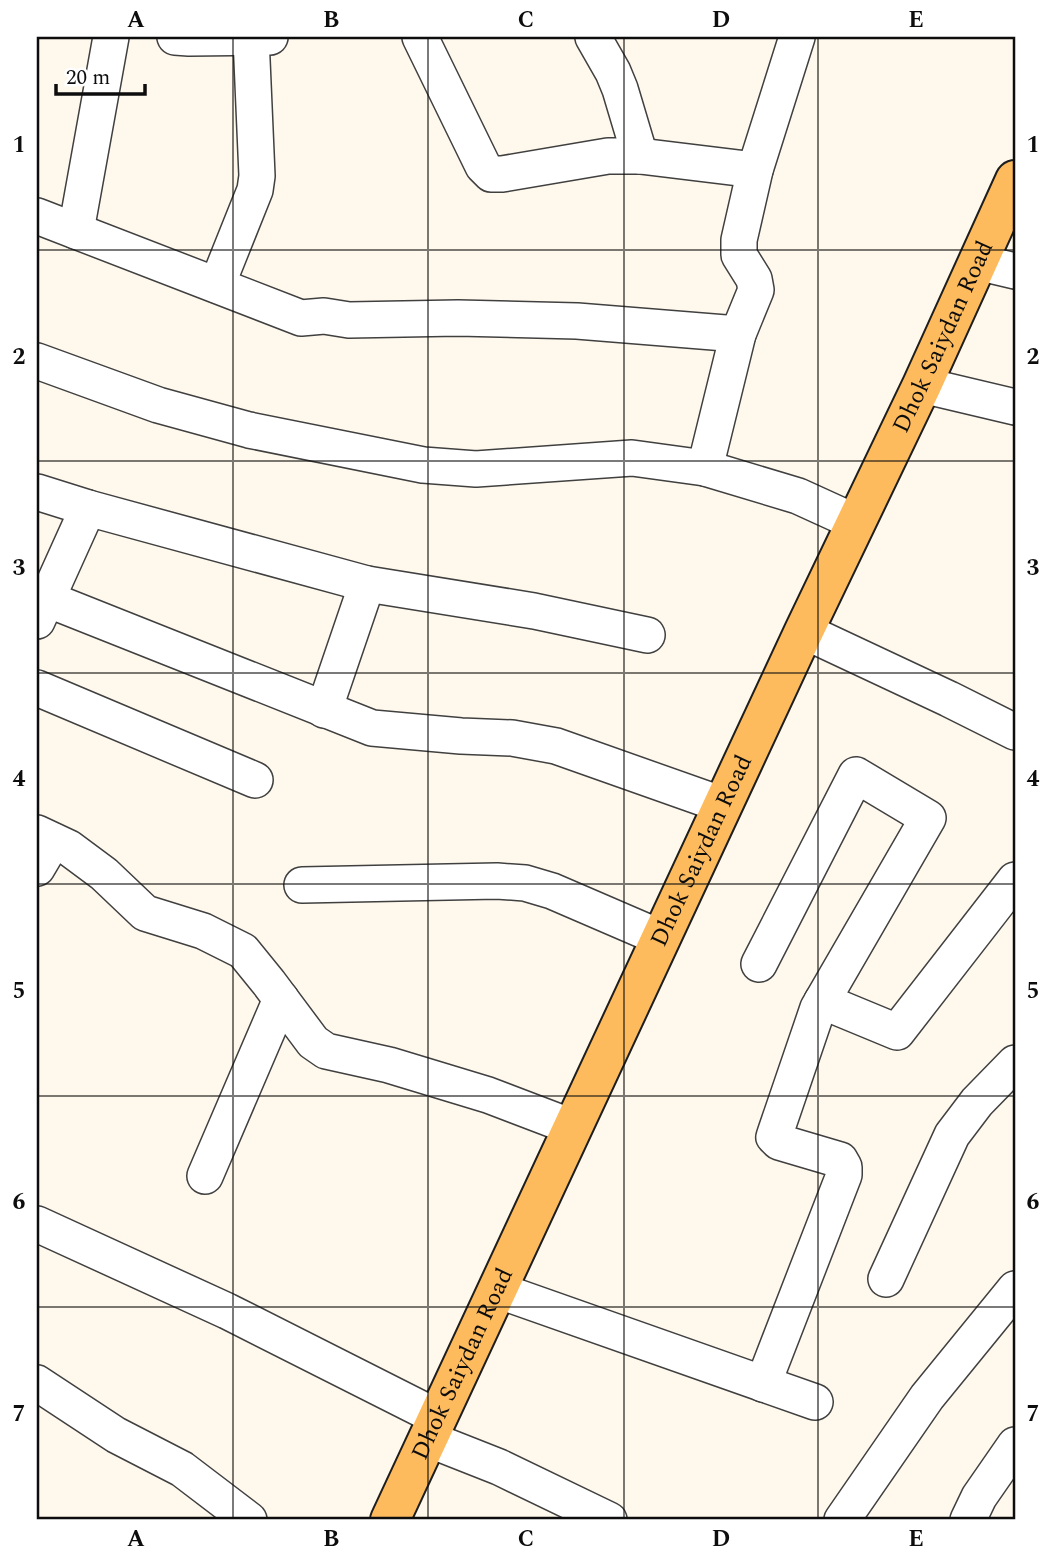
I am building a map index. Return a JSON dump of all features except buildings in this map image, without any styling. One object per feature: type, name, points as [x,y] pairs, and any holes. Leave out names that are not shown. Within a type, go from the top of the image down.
[{"type":"main road","name":"Dhok Saiydan Road","points":[[390,1520],[855,522],[922,385],[1015,180]]},
{"type":"street","points":[[76,231],[111,37]]},
{"type":"street","points":[[175,37],[270,37]]},
{"type":"street","points":[[217,285],[255,190],[257,176],[251,37]]},
{"type":"street","points":[[420,37],[483,166],[491,174],[608,156],[640,156],[755,170]]},
{"type":"street","points":[[593,37],[620,89],[640,156]]},
{"type":"street","points":[[705,468],[738,334],[756,290],[754,279],[738,255],[739,240],[755,170],[797,37]]},
{"type":"street","points":[[37,216],[301,318],[324,316],[349,320],[458,318],[577,321],[738,334]]},
{"type":"street","points":[[977,262],[1015,271]]},
{"type":"street","points":[[37,361],[158,405],[249,430],[424,465],[476,469],[632,458],[705,468],[798,496],[855,522]]},
{"type":"street","points":[[922,385],[1015,407]]},
{"type":"street","points":[[37,492],[367,584],[534,611],[648,635]]},
{"type":"street","points":[[88,508],[42,610],[372,728],[512,738],[556,746],[723,805]]},
{"type":"street","points":[[324,710],[367,584]]},
{"type":"street","points":[[804,631],[1015,732]]},
{"type":"street","points":[[37,688],[255,780]]},
{"type":"street","points":[[760,964],[856,775],[928,818],[818,1008],[775,1137],[779,1142],[840,1160],[844,1175],[763,1384]]},
{"type":"street","points":[[42,847],[69,848],[104,874],[145,913],[203,931],[243,951],[313,1042],[326,1051],[402,1069],[488,1096],[572,1127]]},
{"type":"street","points":[[822,1001],[897,1032],[1015,880]]},
{"type":"street","points":[[302,886],[497,881],[525,883],[552,891],[661,938]]},
{"type":"street","points":[[205,1176],[281,999]]},
{"type":"street","points":[[887,1279],[952,1135],[977,1102],[1014,1068]]},
{"type":"street","points":[[37,1224],[227,1311],[499,1467],[609,1520]]},
{"type":"street","points":[[842,1520],[927,1397],[1015,1289]]},
{"type":"street","points":[[497,1290],[816,1402]]},
{"type":"street","points":[[37,1383],[116,1435],[183,1469],[249,1520]]},
{"type":"street","points":[[968,1520],[979,1497],[1015,1445]]}]
